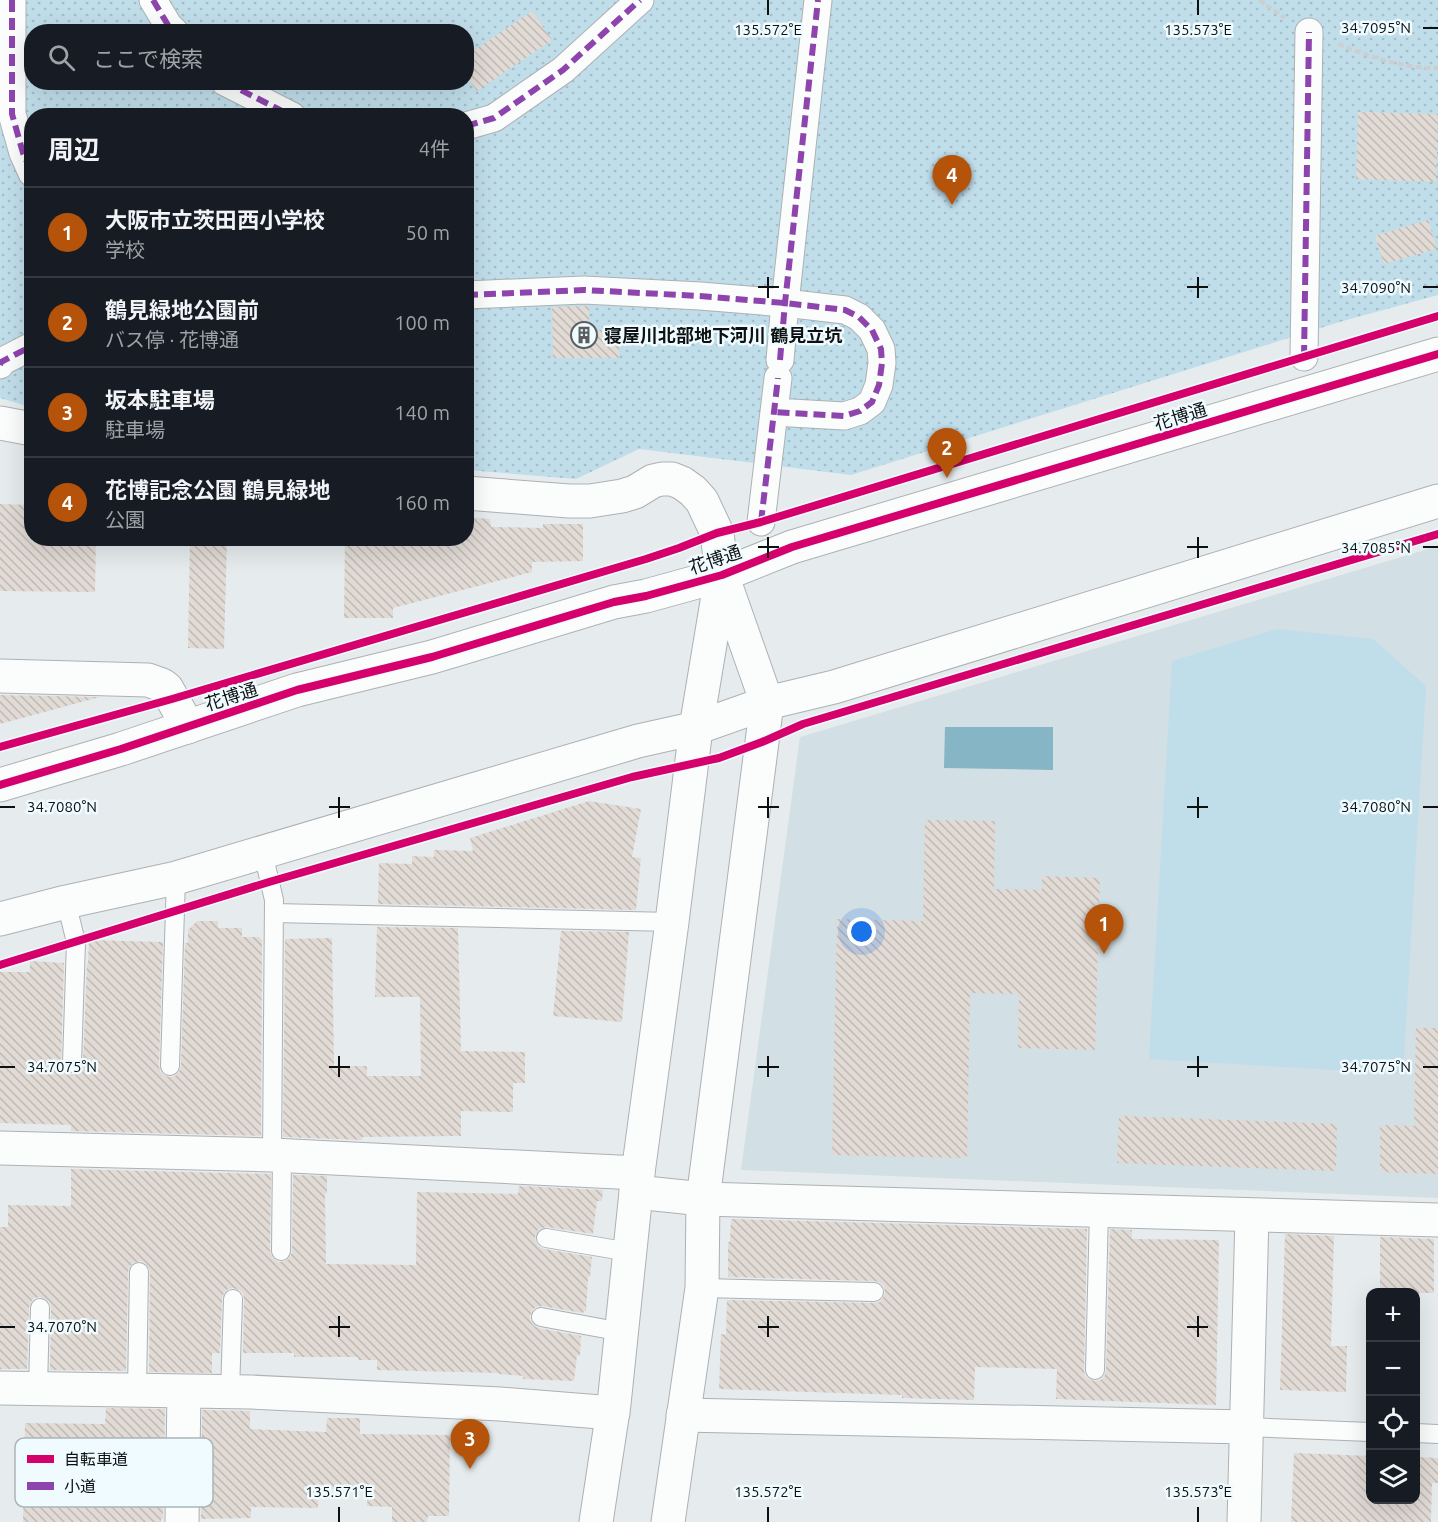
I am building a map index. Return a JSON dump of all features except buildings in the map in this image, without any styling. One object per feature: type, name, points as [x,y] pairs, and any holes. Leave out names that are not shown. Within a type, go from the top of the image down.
[{"type":"street","points":[[12,0],[12,114],[24,155]]},
{"type":"street","points":[[153,0],[167,24]]},
{"type":"street","points":[[474,124],[494,118],[563,70],[639,0]]},
{"type":"street","points":[[761,522],[818,0]]},
{"type":"street","points":[[1304,357],[1309,32]]},
{"type":"street","points":[[241,90],[276,108]]},
{"type":"street","points":[[474,295],[584,290],[785,303],[845,310],[859,317],[872,330],[881,349],[882,363],[879,385],[872,402],[860,411],[844,416],[774,412]]},
{"type":"street","points":[[0,365],[1,362],[24,350]]},
{"type":"street","name":"花博通","points":[[0,785],[122,749],[297,690],[432,657],[614,602],[646,596],[722,575],[792,547],[1438,354]]},
{"type":"street","points":[[0,423],[24,428]]},
{"type":"street","points":[[474,494],[590,501],[635,492],[653,481],[672,479],[682,483],[702,501],[717,533],[722,575],[767,703],[703,1199],[702,1288],[668,1522]]},
{"type":"street","points":[[0,919],[176,878],[638,741],[696,728],[767,703],[834,687],[1438,501]]},
{"type":"street","points":[[596,1522],[613,1413],[637,1182],[696,728],[722,575]]},
{"type":"street","points":[[0,676],[148,680],[166,689],[188,726]]},
{"type":"street","points":[[0,1148],[277,1155],[637,1182],[703,1199],[1438,1220]]},
{"type":"street","points":[[1244,1522],[1252,1215]]},
{"type":"street","points":[[0,1388],[230,1392],[500,1404],[613,1413]]},
{"type":"street","points":[[183,1438],[184,1391]]},
{"type":"street","points":[[683,1415],[1246,1427]]},
{"type":"street","points":[[182,1507],[182,1522]]},
{"type":"lane","points":[[263,853],[274,900],[277,1155],[282,1251]]},
{"type":"lane","points":[[170,1066],[176,878]]},
{"type":"lane","points":[[66,902],[76,942],[72,1063]]},
{"type":"lane","points":[[274,913],[672,922]]},
{"type":"lane","points":[[1095,1370],[1099,1211]]},
{"type":"lane","points":[[546,1238],[630,1252]]},
{"type":"lane","points":[[137,1390],[139,1272]]},
{"type":"lane","points":[[702,1288],[874,1292]]},
{"type":"lane","points":[[230,1392],[233,1299]]},
{"type":"lane","points":[[38,1389],[40,1308]]},
{"type":"lane","points":[[541,1317],[622,1332]]},
{"type":"lane","points":[[1246,1427],[1366,1432]]},
{"type":"lane","points":[[1420,1433],[1438,1434]]},
{"type":"path","points":[[1259,0],[1274,12],[1309,32],[1367,56],[1426,68],[1438,68]]},
{"type":"shaded area","points":[[0,0],[1438,0],[1438,295],[1343,321],[851,475],[639,449],[576,479],[474,471],[474,108],[24,108],[24,405],[0,398]]},
{"type":"shaded area","points":[[1438,546],[1438,1198],[741,1170],[800,737]]},
{"type":"shaded area","points":[[1277,629],[1373,639],[1426,686],[1403,1074],[1149,1059],[1172,661]]},
{"type":"shaded area","points":[[945,727],[1053,727],[1053,770],[944,768]]},
{"type":"marked path","points":[[12,0],[12,114],[24,155]]},
{"type":"marked path","points":[[153,0],[167,24]]},
{"type":"marked path","points":[[474,124],[494,118],[563,70],[640,0]]},
{"type":"marked path","points":[[780,360],[818,0]]},
{"type":"marked path","points":[[1304,357],[1309,32]]},
{"type":"marked path","points":[[241,90],[276,108]]},
{"type":"marked path","points":[[474,295],[584,290],[785,303],[845,310],[859,317],[872,330],[881,349],[882,363],[879,385],[872,402],[860,411],[844,416],[774,412]]},
{"type":"marked path","points":[[0,365],[1,362],[24,350]]},
{"type":"marked path","points":[[761,522],[778,378]]},
{"type":"cycle path","points":[[0,747],[172,699],[646,559],[717,533],[761,522],[1438,316]]},
{"type":"cycle path","points":[[0,785],[121,749],[297,690],[432,657],[614,602],[646,596],[722,575],[792,547],[1438,354]]},
{"type":"cycle path","points":[[0,965],[269,882],[632,777],[719,758],[803,724],[1438,534]]},
{"type":"place","name":"花博記念公園 鶴見緑地","points":[[952,205]]},
{"type":"place","name":"寝屋川北部地下河川 鶴見立坑","points":[[584,335]]},
{"type":"place","name":"鶴見緑地公園前","points":[[947,478]]},
{"type":"place","name":"大阪市立茨田西小学校","points":[[1104,954]]},
{"type":"place","name":"坂本駐車場","points":[[470,1469]]}]
